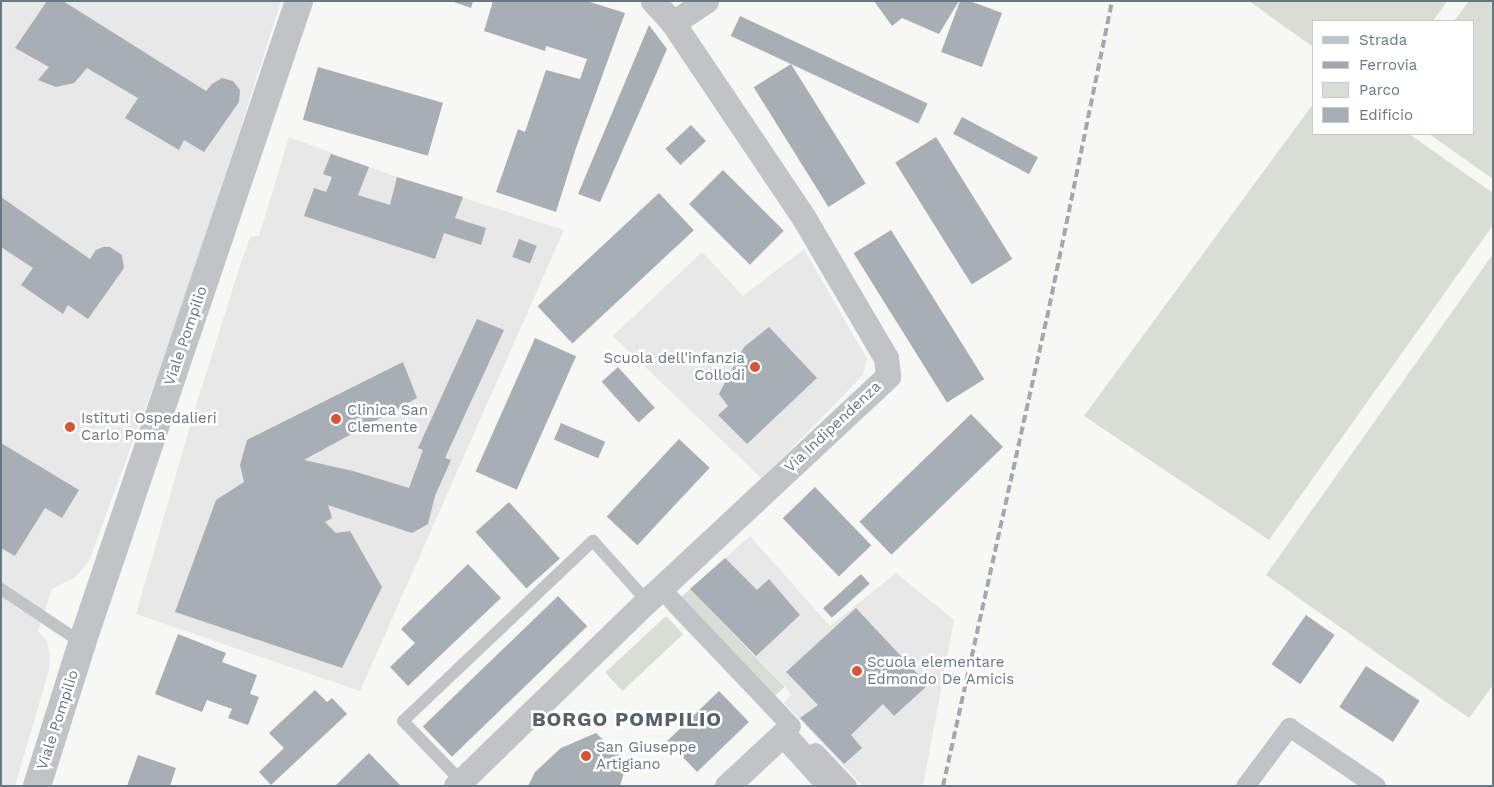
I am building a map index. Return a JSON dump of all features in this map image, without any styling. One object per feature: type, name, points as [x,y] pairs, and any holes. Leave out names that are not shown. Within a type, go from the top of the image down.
[{"type":"street","name":"Viale Pompilio","points":[[37,786],[82,644],[299,1]]},
{"type":"street","name":"Via Indipendenza","points":[[463,784],[888,376],[886,358],[804,218],[673,14],[653,1]]},
{"type":"street","points":[[673,14],[706,1]]},
{"type":"street","points":[[658,598],[787,730],[847,786]]},
{"type":"street","points":[[1245,786],[1289,726],[1376,786]]},
{"type":"street","points":[[727,786],[787,730]]},
{"type":"street","points":[[787,730],[830,786]]},
{"type":"lane","points":[[463,784],[403,720],[593,541],[658,598]]},
{"type":"lane","points":[[1,589],[82,644]]},
{"type":"shaded area","name":"Istituti Ospedalieri Carlo Poma","points":[[1,1],[281,1],[188,292],[89,561],[75,577],[52,589],[38,631],[47,641],[50,655],[49,670],[15,786],[1,786]]},
{"type":"shaded area","name":"Clinica San Clemente","points":[[289,137],[397,177],[564,230],[360,691],[136,614],[194,412],[237,275],[250,237],[259,236]]},
{"type":"shaded area","name":"Scuola dell'infanzia Collodi","points":[[804,249],[867,359],[863,375],[762,479],[613,336],[702,252],[743,296]]},
{"type":"shaded area","name":"Scuola elementare Edmondo De Amicis","points":[[750,536],[830,626],[896,573],[954,620],[923,786],[863,786],[784,703],[791,695],[785,686],[690,589]]},
{"type":"green space","points":[[1249,1],[1447,1],[1434,20],[1312,20],[1312,46]]},
{"type":"green space","points":[[1469,1],[1493,1],[1493,179],[1430,135],[1474,135],[1474,20],[1455,20]]},
{"type":"green space","points":[[1312,105],[1312,135],[1410,135],[1493,193],[1493,225],[1269,540],[1084,416]]},
{"type":"green space","points":[[1493,254],[1493,685],[1469,718],[1266,575]]},
{"type":"green space","points":[[690,589],[784,687],[762,708],[668,611]]},
{"type":"green space","points":[[666,616],[683,634],[622,691],[605,673]]},
{"type":"building","points":[[47,1],[63,1],[206,91],[212,84],[222,78],[233,81],[240,90],[239,102],[204,152],[184,140],[179,150],[125,118],[138,98],[87,68],[74,83],[56,87],[38,80],[49,67],[15,48]]},
{"type":"building","points":[[451,1],[473,1],[471,8]]},
{"type":"building","points":[[493,1],[587,1],[625,13],[576,148],[556,212],[496,192],[518,129],[525,132],[546,70],[580,79],[587,59],[546,46],[545,51],[484,31]]},
{"type":"building","points":[[874,1],[959,1],[939,34],[902,18],[892,26]]},
{"type":"building","points":[[960,1],[970,1],[1002,13],[982,67],[941,52]]},
{"type":"building","points":[[740,16],[928,103],[918,123],[731,36]]},
{"type":"building","points":[[649,25],[667,49],[600,202],[578,194]]},
{"type":"building","points":[[791,64],[866,184],[828,207],[754,87]]},
{"type":"building","points":[[318,67],[443,103],[428,156],[303,120]]},
{"type":"building","points":[[962,117],[1038,157],[1029,174],[953,134]]},
{"type":"building","points":[[691,125],[706,141],[680,165],[665,149]]},
{"type":"building","points":[[936,137],[1012,259],[972,285],[895,162]]},
{"type":"building","points":[[331,154],[369,167],[358,195],[390,205],[397,177],[463,197],[455,218],[486,228],[481,245],[444,233],[435,259],[304,216],[314,188],[326,192],[332,177],[323,174]]},
{"type":"building","points":[[723,170],[784,231],[750,265],[689,204]]},
{"type":"building","points":[[659,193],[694,230],[572,344],[538,306]]},
{"type":"building","points":[[1,197],[90,259],[96,250],[103,247],[110,247],[122,255],[124,268],[88,319],[68,305],[63,314],[21,285],[33,268],[1,247]]},
{"type":"building","points":[[891,230],[984,379],[947,403],[854,253]]},
{"type":"building","points":[[519,239],[537,246],[530,264],[512,257]]},
{"type":"building","points":[[477,319],[504,330],[445,458],[451,460],[435,496],[428,524],[412,533],[328,505],[332,518],[325,522],[336,533],[350,531],[382,587],[342,668],[175,612],[216,500],[244,482],[240,465],[247,440],[403,362],[417,398],[304,460],[353,471],[409,488],[423,450],[418,448]]},
{"type":"building","points":[[769,327],[817,378],[747,444],[718,415],[728,406],[719,394],[744,347]]},
{"type":"building","points":[[535,338],[576,356],[517,490],[476,471]]},
{"type":"building","points":[[618,367],[655,408],[638,423],[602,382]]},
{"type":"building","points":[[971,414],[1003,447],[891,555],[860,522]]},
{"type":"building","points":[[561,423],[605,442],[598,458],[554,440]]},
{"type":"building","points":[[679,439],[710,468],[637,545],[607,517]]},
{"type":"building","points":[[1,443],[79,490],[62,518],[45,508],[15,556],[1,548]]},
{"type":"building","points":[[815,487],[871,545],[839,577],[783,518]]},
{"type":"building","points":[[509,502],[560,558],[526,589],[476,532]]},
{"type":"building","points":[[725,558],[757,590],[769,579],[800,615],[756,656],[690,589]]},
{"type":"building","points":[[468,564],[501,598],[408,686],[390,667],[415,643],[401,629]]},
{"type":"building","points":[[861,574],[870,584],[832,618],[823,608]]},
{"type":"building","points":[[558,596],[587,626],[452,757],[423,727]]},
{"type":"building","points":[[856,608],[928,685],[894,716],[883,704],[851,735],[862,748],[844,764],[800,718],[818,705],[786,672]]},
{"type":"building","points":[[1306,615],[1335,635],[1300,684],[1272,664]]},
{"type":"building","points":[[178,634],[226,653],[222,662],[257,675],[250,694],[259,697],[248,725],[228,718],[232,709],[207,700],[202,712],[155,694]]},
{"type":"building","points":[[1366,666],[1420,701],[1393,742],[1339,707]]},
{"type":"building","points":[[315,690],[327,702],[332,698],[347,714],[271,785],[259,772],[284,748],[269,733]]},
{"type":"building","points":[[719,691],[749,722],[697,772],[667,741]]},
{"type":"building","name":"San Giuseppe Artigiano","points":[[596,733],[627,763],[620,786],[528,786],[535,772],[561,748]]},
{"type":"building","points":[[369,753],[400,785],[335,786]]},
{"type":"building","points":[[138,755],[176,768],[170,786],[127,786]]},
{"type":"railway","points":[[943,786],[1047,318],[1112,1]]},
{"type":"place","name":"Scuola dell'infanzia Collodi","points":[[755,367]]},
{"type":"place","name":"Clinica San Clemente","points":[[336,419]]},
{"type":"place","name":"Istituti Ospedalieri Carlo Poma","points":[[70,427]]},
{"type":"place","name":"Scuola elementare Edmondo De Amicis","points":[[857,671]]},
{"type":"place","name":"San Giuseppe Artigiano","points":[[586,756]]},
{"type":"district","name":"BORGO POMPILIO","points":[[627,719]]}]
